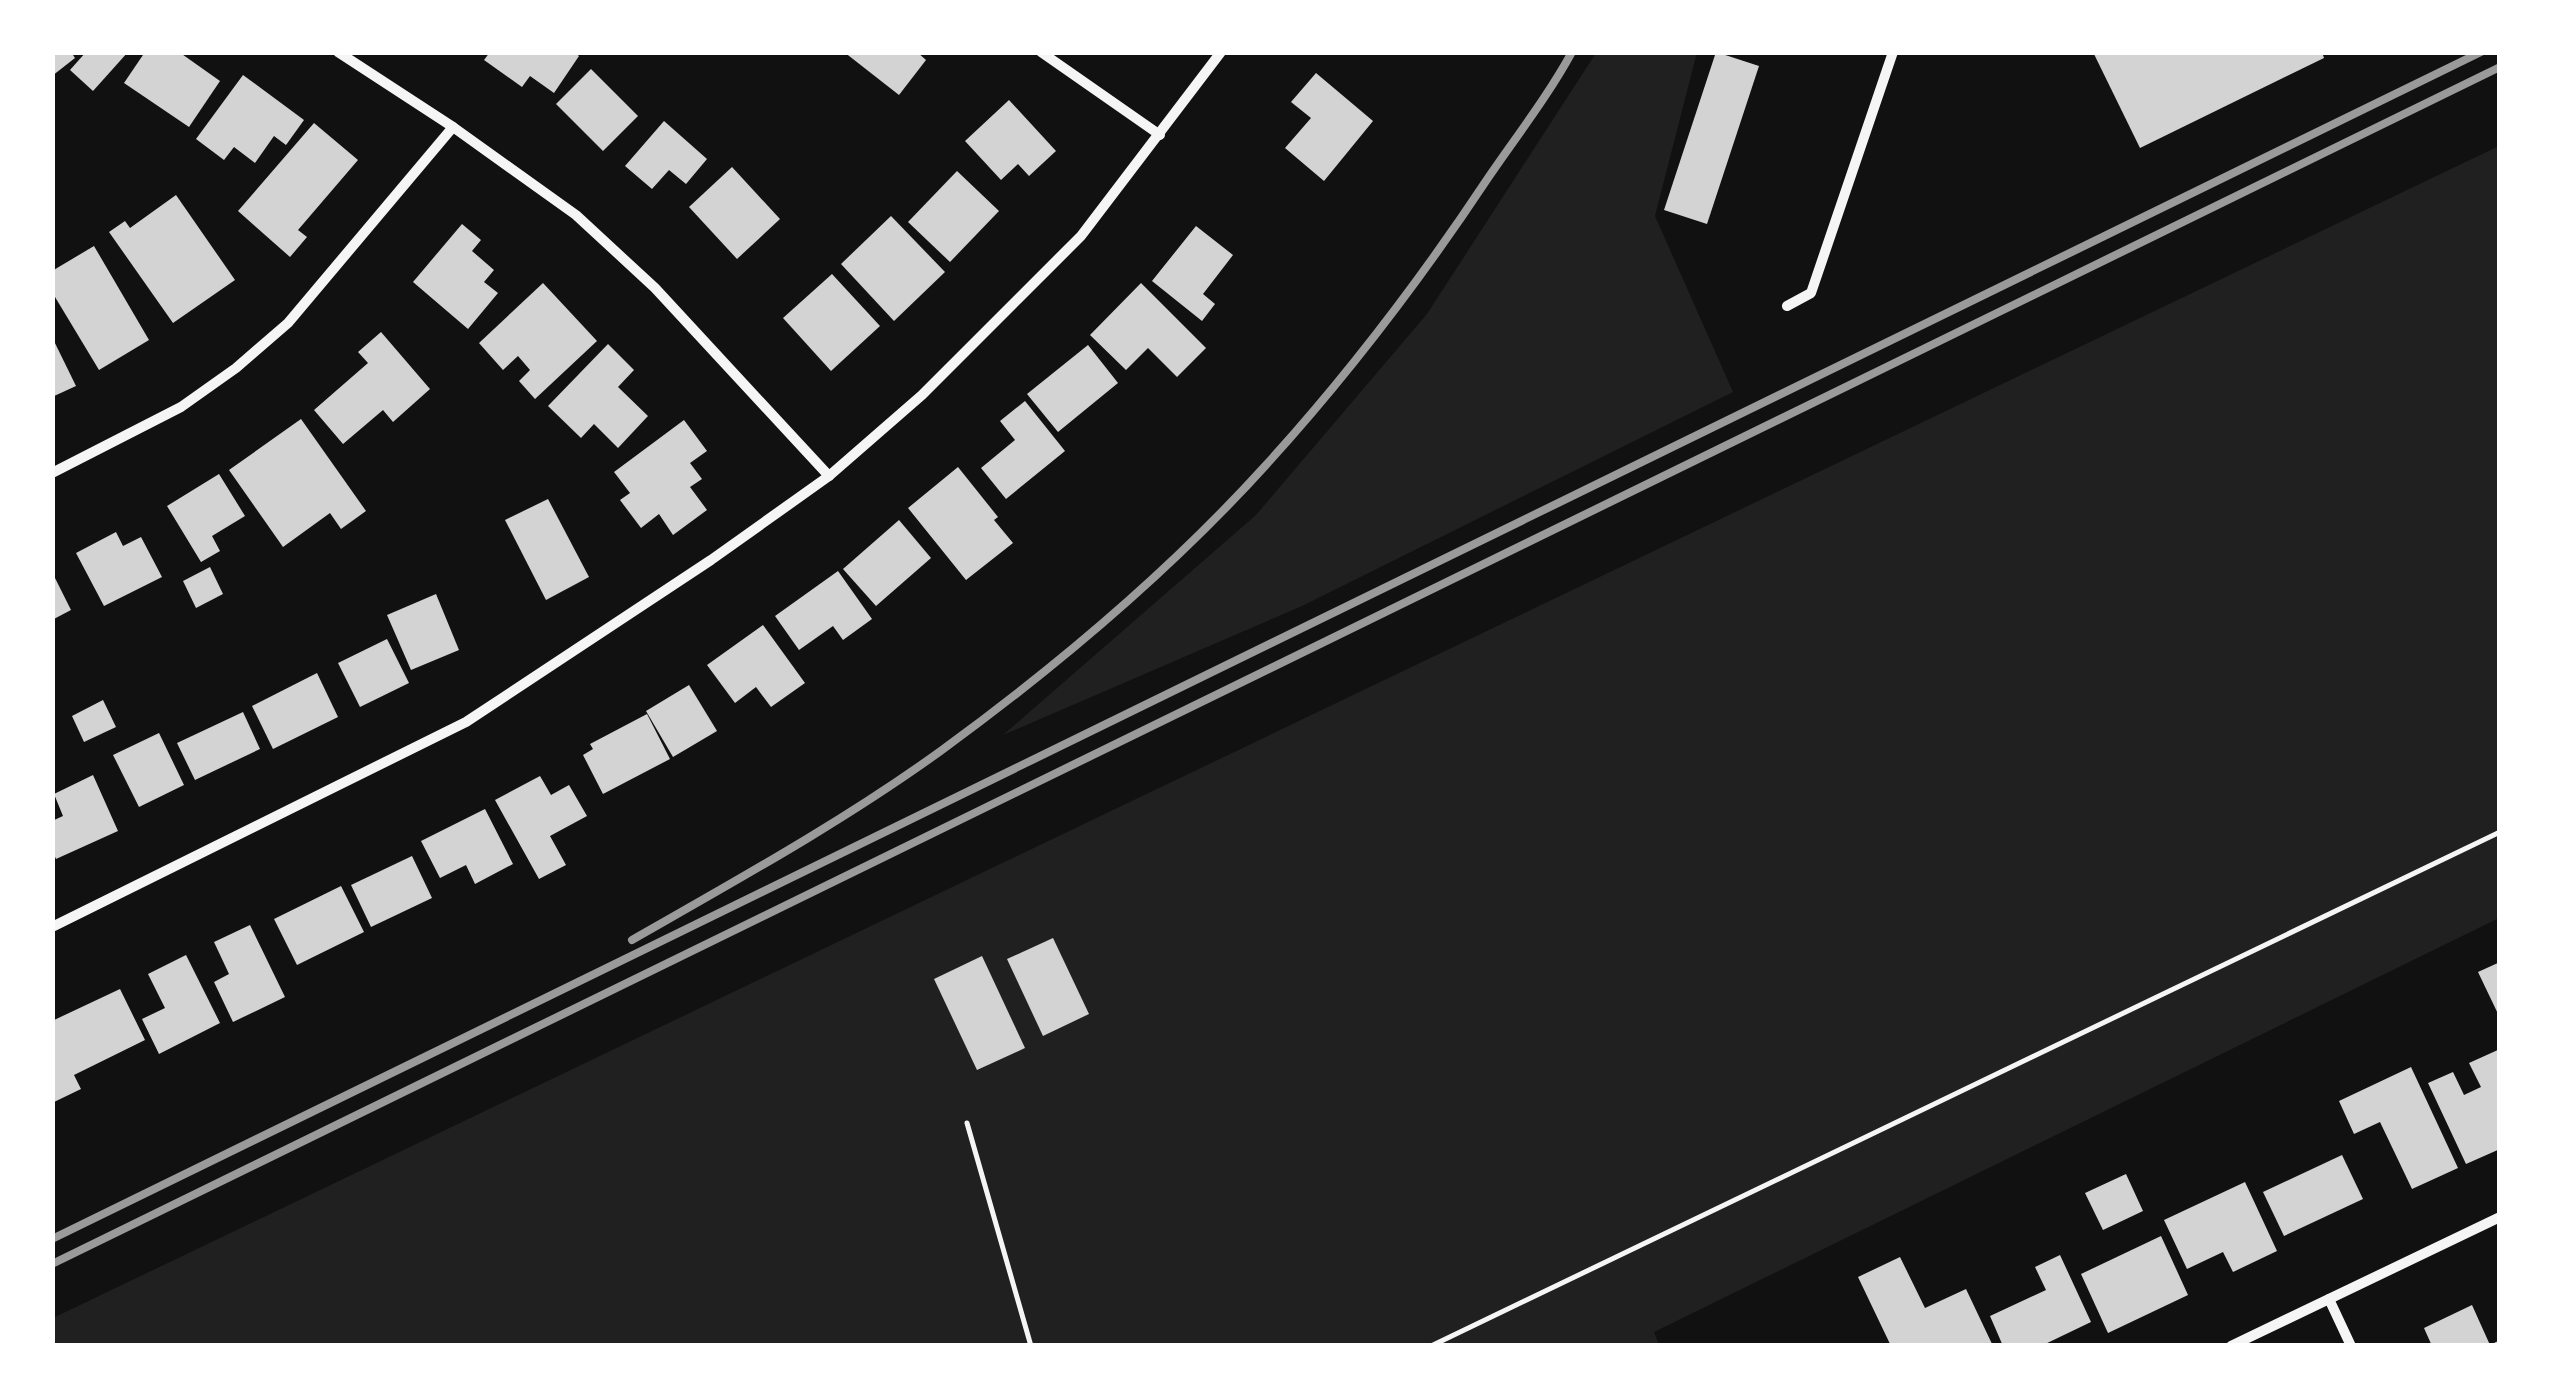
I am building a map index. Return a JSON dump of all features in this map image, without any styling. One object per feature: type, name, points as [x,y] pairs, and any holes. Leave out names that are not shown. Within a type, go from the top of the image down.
[{"type":"street","points":[[338,52],[453,127],[576,215],[725,361],[829,476]]},
{"type":"street","points":[[1041,52],[1160,136]]},
{"type":"street","points":[[52,927],[466,722],[712,560],[829,476],[922,395],[1081,236],[1221,52]]},
{"type":"street","points":[[1787,306],[1811,293],[1893,52]]},
{"type":"street","points":[[52,473],[181,407],[288,324],[453,127]]},
{"type":"street","points":[[2231,1346],[2500,1217]]},
{"type":"street","points":[[2329,1299],[2351,1346]]},
{"type":"path","points":[[1431,1346],[2500,832]]},
{"type":"path","points":[[968,1124],[1031,1346]]},
{"type":"shaded area","points":[[1695,52],[1655,216],[1733,392],[1302,606],[1003,735],[1256,515],[1427,314],[1596,53]]},
{"type":"shaded area","points":[[2499,146],[2499,918],[1654,1332],[1659,1345],[53,1346],[53,1318]]},
{"type":"building","points":[[52,52],[71,52],[75,58],[52,76]]},
{"type":"building","points":[[86,52],[128,52],[93,91],[70,70]]},
{"type":"building","points":[[145,52],[179,52],[220,81],[189,127],[124,83]]},
{"type":"building","points":[[490,52],[574,52],[579,56],[554,93],[530,76],[522,87],[484,60]]},
{"type":"building","points":[[844,52],[917,52],[926,60],[899,95]]},
{"type":"building","points":[[1716,52],[1759,66],[1707,224],[1664,210]]},
{"type":"building","points":[[2093,52],[2322,52],[2324,58],[2140,148]]},
{"type":"building","points":[[591,69],[638,116],[603,151],[556,104]]},
{"type":"building","points":[[1316,73],[1373,121],[1324,181],[1285,148],[1311,118],[1291,102]]},
{"type":"building","points":[[243,75],[304,120],[286,145],[274,136],[255,163],[234,147],[224,160],[196,139]]},
{"type":"building","points":[[1009,100],[1056,151],[1029,176],[1018,164],[1001,180],[965,141]]},
{"type":"building","points":[[664,121],[707,159],[686,184],[669,170],[652,189],[625,166]]},
{"type":"building","points":[[314,123],[358,160],[298,230],[307,237],[290,257],[238,211]]},
{"type":"building","points":[[732,167],[780,219],[737,259],[689,207]]},
{"type":"building","points":[[957,171],[999,211],[950,262],[908,222]]},
{"type":"building","points":[[176,195],[235,280],[173,323],[109,232],[125,221],[130,228]]},
{"type":"building","points":[[891,216],[945,272],[894,321],[841,264]]},
{"type":"building","points":[[462,224],[481,240],[472,251],[494,270],[484,282],[498,293],[468,329],[413,282]]},
{"type":"building","points":[[1196,226],[1233,255],[1203,294],[1215,304],[1202,321],[1152,281]]},
{"type":"building","points":[[94,246],[149,340],[99,370],[52,292],[52,271]]},
{"type":"building","points":[[832,274],[880,326],[831,371],[783,318]]},
{"type":"building","points":[[543,283],[597,341],[535,399],[519,381],[530,370],[518,356],[503,370],[479,343]]},
{"type":"building","points":[[1141,283],[1206,348],[1177,377],[1148,348],[1126,370],[1090,335]]},
{"type":"building","points":[[381,332],[430,389],[393,422],[383,410],[343,444],[314,410],[368,363],[358,352]]},
{"type":"building","points":[[52,337],[76,386],[52,397]]},
{"type":"building","points":[[608,344],[634,370],[618,387],[648,416],[618,448],[594,424],[581,438],[548,406]]},
{"type":"building","points":[[1088,345],[1118,383],[1058,432],[1027,394]]},
{"type":"building","points":[[1025,401],[1065,451],[1006,499],[981,468],[1015,440],[1000,421]]},
{"type":"building","points":[[301,419],[366,511],[341,529],[330,513],[283,547],[229,470]]},
{"type":"building","points":[[684,420],[707,451],[690,463],[702,479],[690,487],[707,510],[673,535],[659,514],[641,528],[620,500],[630,493],[614,472]]},
{"type":"building","points":[[958,467],[998,517],[994,520],[1013,543],[966,580],[908,508]]},
{"type":"building","points":[[219,474],[245,516],[212,536],[220,551],[201,562],[167,506]]},
{"type":"building","points":[[548,499],[589,577],[546,600],[505,520]]},
{"type":"building","points":[[899,520],[931,558],[876,606],[843,569]]},
{"type":"building","points":[[116,532],[123,546],[141,537],[162,577],[104,606],[76,553]]},
{"type":"building","points":[[210,567],[223,594],[196,608],[183,581]]},
{"type":"building","points":[[838,571],[872,619],[843,640],[833,626],[799,650],[775,616]]},
{"type":"building","points":[[52,572],[71,610],[52,620]]},
{"type":"building","points":[[436,594],[459,650],[411,670],[387,615]]},
{"type":"building","points":[[763,625],[805,683],[771,707],[756,687],[735,703],[707,665]]},
{"type":"building","points":[[387,639],[409,683],[360,707],[338,663]]},
{"type":"building","points":[[317,673],[338,717],[273,749],[252,706]]},
{"type":"building","points":[[689,685],[717,731],[673,757],[646,711]]},
{"type":"building","points":[[103,700],[116,727],[84,742],[72,716]]},
{"type":"building","points":[[243,712],[260,749],[195,780],[177,743]]},
{"type":"building","points":[[647,714],[670,759],[603,794],[583,755],[593,749],[590,744]]},
{"type":"building","points":[[159,733],[184,785],[139,807],[113,755]]},
{"type":"building","points":[[93,775],[118,831],[56,859],[52,850],[52,821],[63,816],[54,794]]},
{"type":"building","points":[[540,776],[551,795],[569,785],[587,816],[550,836],[566,865],[539,879],[495,800]]},
{"type":"building","points":[[485,809],[513,864],[475,884],[466,865],[440,878],[421,841]]},
{"type":"building","points":[[412,856],[432,898],[371,927],[351,885]]},
{"type":"building","points":[[341,886],[364,932],[297,965],[274,919]]},
{"type":"building","points":[[250,925],[285,997],[233,1022],[214,982],[229,974],[214,942]]},
{"type":"building","points":[[1053,938],[1089,1014],[1043,1036],[1007,959]]},
{"type":"building","points":[[186,955],[220,1023],[159,1054],[142,1019],[165,1008],[148,974]]},
{"type":"building","points":[[982,956],[1025,1048],[977,1070],[934,979]]},
{"type":"building","points":[[2500,962],[2500,1018],[2478,972]]},
{"type":"building","points":[[120,989],[145,1040],[74,1075],[81,1089],[52,1103],[52,1021]]},
{"type":"building","points":[[2500,1049],[2500,1149],[2466,1164],[2428,1083],[2453,1072],[2464,1095],[2481,1087],[2469,1063]]},
{"type":"building","points":[[2411,1067],[2458,1168],[2412,1189],[2380,1122],[2354,1134],[2339,1101]]},
{"type":"building","points":[[2342,1155],[2363,1199],[2284,1236],[2263,1192]]},
{"type":"building","points":[[2126,1174],[2143,1211],[2103,1230],[2085,1193]]},
{"type":"building","points":[[2245,1182],[2277,1251],[2233,1272],[2223,1252],[2187,1269],[2164,1220]]},
{"type":"building","points":[[2161,1236],[2188,1295],[2108,1333],[2081,1274]]},
{"type":"building","points":[[2060,1255],[2091,1322],[2041,1346],[2003,1346],[1990,1316],[2046,1290],[2035,1267]]},
{"type":"building","points":[[1900,1257],[1925,1308],[1966,1289],[1993,1346],[1891,1346],[1858,1277]]},
{"type":"building","points":[[2472,1305],[2490,1345],[2500,1340],[2500,1346],[2432,1346],[2424,1328]]},
{"type":"railway","points":[[632,940],[905,776],[1028,685],[1152,580],[1296,431],[1382,326],[1532,116],[1572,52]]},
{"type":"railway","points":[[52,1239],[2481,52]]},
{"type":"railway","points":[[52,1264],[2500,67]]}]
